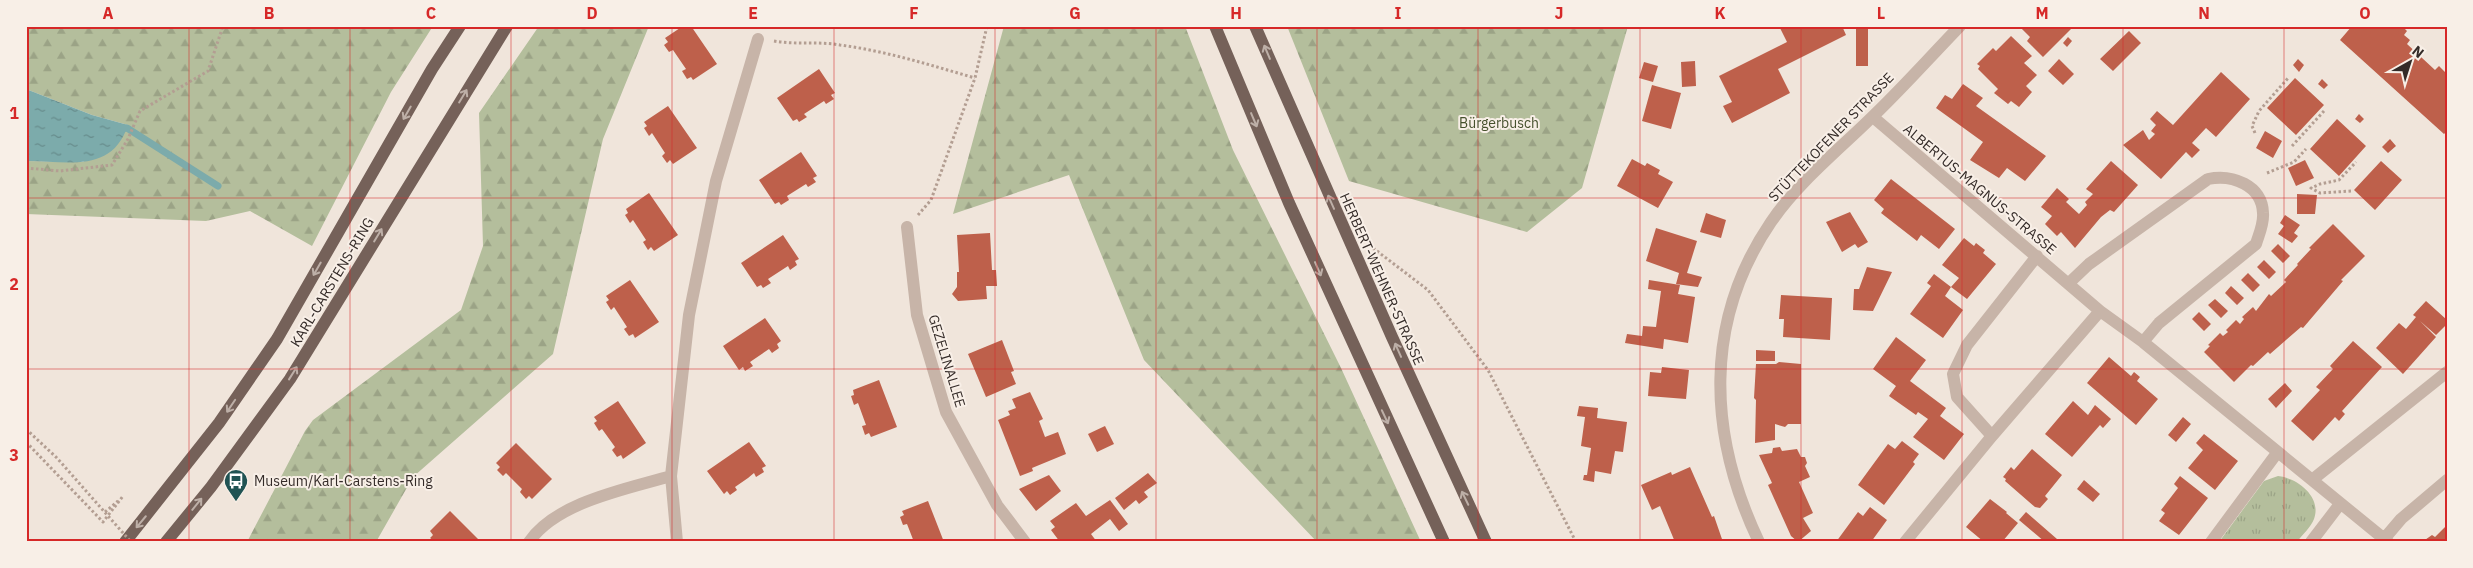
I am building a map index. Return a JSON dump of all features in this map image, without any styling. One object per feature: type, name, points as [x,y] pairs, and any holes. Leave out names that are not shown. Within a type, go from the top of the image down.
[{"type":"main road","name":"KARL-CARSTENS-RING","points":[[124,542],[219,423],[277,339],[432,69],[460,26]]},
{"type":"main road","name":"KARL-CARSTENS-RING","points":[[166,542],[211,487],[290,379],[507,26]]},
{"type":"main road","points":[[1215,26],[1305,238],[1444,542]]},
{"type":"main road","name":"HERBERT-WEHNER-STRASSE","points":[[1255,26],[1396,346],[1486,542]]},
{"type":"street","name":"STÜTTEKOFENER STRASSE","points":[[1759,542],[1728,458],[1722,423],[1719,373],[1732,306],[1748,261],[1772,220],[1797,190],[1873,117],[1960,26]]},
{"type":"street","points":[[677,542],[671,476],[688,315],[716,180],[758,39]]},
{"type":"street","name":"ALBERTUS-MAGNUS-STRASSE","points":[[1873,117],[2100,310],[2143,342],[2386,540],[2401,519],[2447,480]]},
{"type":"street","points":[[2069,283],[2089,264],[2208,179],[2228,177],[2245,184],[2258,198],[2263,211],[2261,230],[2256,244],[2159,323],[2143,342]]},
{"type":"street","name":"GEZELINALLEE","points":[[907,227],[917,315],[946,412],[997,505],[1025,542]]},
{"type":"street","points":[[1992,436],[1957,397],[1954,374],[1967,345],[2037,256]]},
{"type":"street","points":[[1905,542],[1992,436],[2100,310]]},
{"type":"street","points":[[2312,480],[2447,372]]},
{"type":"street","points":[[2211,542],[2277,453]]},
{"type":"street","points":[[529,542],[535,532],[583,501],[671,476]]},
{"type":"street","points":[[2311,542],[2340,504]]},
{"type":"path","points":[[26,168],[60,171],[112,165],[128,139],[140,111],[208,71],[223,26]]},
{"type":"path","points":[[907,227],[931,200],[975,78],[987,26]]},
{"type":"path","points":[[758,39],[793,44],[837,44],[895,54],[975,78]]},
{"type":"path","points":[[2254,133],[2252,126],[2258,111],[2289,77]]},
{"type":"path","points":[[2292,146],[2324,111]]},
{"type":"path","points":[[2268,173],[2294,162],[2306,149]]},
{"type":"path","points":[[2351,191],[2320,192],[2311,188],[2339,180],[2356,162]]},
{"type":"path","points":[[1368,239],[1372,248],[1428,290],[1488,370],[1576,542]]},
{"type":"path","points":[[26,429],[131,542]]},
{"type":"path","points":[[26,442],[104,522],[123,496],[105,512]]},
{"type":"green space","points":[[26,26],[433,26],[391,92],[312,246],[250,211],[206,221],[26,214],[26,161],[83,162],[128,125],[92,115],[26,89]]},
{"type":"green space","points":[[539,26],[649,26],[603,139],[553,354],[413,477],[376,542],[247,542],[305,431],[313,420],[461,310],[483,246],[479,113]]},
{"type":"green space","points":[[1004,26],[1185,26],[1233,150],[1341,368],[1421,542],[1317,542],[1144,360],[1069,175],[953,214]]},
{"type":"green space","name":"Bürgerbusch","points":[[1287,26],[1628,26],[1582,188],[1527,232],[1349,181]]},
{"type":"green space","points":[[2278,476],[2293,480],[2300,485],[2315,503],[2314,519],[2297,542],[2219,542],[2264,481]]},
{"type":"water","points":[[26,89],[92,115],[128,125],[121,141],[100,158],[86,161],[72,163],[26,161]]},
{"type":"building","points":[[683,26],[691,26],[717,64],[693,80],[691,77],[687,79],[682,71],[686,69],[673,50],[669,52],[664,45],[668,42],[665,38]]},
{"type":"building","points":[[1779,26],[1842,26],[1846,35],[1778,69],[1790,93],[1732,123],[1723,106],[1732,102],[1719,76],[1787,42]]},
{"type":"building","points":[[2019,26],[2074,26],[2043,57],[2027,41],[2030,37]]},
{"type":"building","points":[[2352,26],[2402,26],[2407,31],[2404,35],[2410,40],[2407,44],[2435,70],[2439,66],[2445,72],[2447,70],[2447,131],[2444,134],[2340,40]]},
{"type":"building","points":[[1856,28],[1868,28],[1868,66],[1856,66]]},
{"type":"building","points":[[2129,31],[2141,43],[2113,71],[2100,59]]},
{"type":"building","points":[[2011,36],[2032,56],[2024,63],[2037,75],[2026,86],[2032,92],[2019,107],[2011,101],[2008,104],[1994,93],[1998,89],[1978,69],[1980,66],[1977,64],[1993,48],[1996,51]]},
{"type":"building","points":[[2068,37],[2072,41],[2067,47],[2063,43]]},
{"type":"building","points":[[2059,59],[2074,74],[2063,85],[2048,71]]},
{"type":"building","points":[[2298,59],[2304,65],[2299,72],[2293,65]]},
{"type":"building","points":[[1695,61],[1696,86],[1682,87],[1681,62]]},
{"type":"building","points":[[1644,62],[1658,66],[1653,82],[1639,78]]},
{"type":"building","points":[[819,69],[835,93],[831,95],[834,99],[826,104],[824,101],[804,114],[807,117],[799,122],[797,119],[793,121],[777,98]]},
{"type":"building","points":[[2221,72],[2250,99],[2216,137],[2206,128],[2192,143],[2200,150],[2192,158],[2186,152],[2161,179],[2123,145],[2143,130],[2149,140],[2155,134],[2151,131],[2156,125],[2150,119],[2157,111],[2173,125]]},
{"type":"building","points":[[2295,78],[2324,105],[2296,135],[2267,108]]},
{"type":"building","points":[[2322,79],[2328,85],[2324,89],[2318,84]]},
{"type":"building","points":[[1963,84],[1983,98],[1976,106],[2046,156],[2025,181],[2007,168],[1999,178],[1970,160],[1983,142],[1936,108],[1945,95],[1952,99]]},
{"type":"building","points":[[1652,85],[1681,93],[1671,129],[1642,121]]},
{"type":"building","points":[[668,106],[697,148],[673,164],[670,160],[667,163],[662,156],[665,153],[652,133],[649,136],[644,128],[647,126],[644,122]]},
{"type":"building","points":[[2359,114],[2364,119],[2360,123],[2355,119]]},
{"type":"building","points":[[2337,119],[2366,146],[2339,176],[2310,149]]},
{"type":"building","points":[[2265,131],[2282,141],[2273,158],[2256,148]]},
{"type":"building","points":[[2390,139],[2396,146],[2388,153],[2382,147]]},
{"type":"building","points":[[801,152],[817,176],[813,178],[816,182],[808,187],[806,184],[787,196],[789,200],[781,205],[779,202],[775,204],[759,180]]},
{"type":"building","points":[[1632,159],[1645,166],[1647,163],[1660,170],[1658,174],[1673,182],[1658,208],[1617,186]]},
{"type":"building","points":[[2305,160],[2314,178],[2296,186],[2288,168]]},
{"type":"building","points":[[2111,161],[2138,185],[2114,212],[2110,210],[2101,217],[2075,248],[2061,232],[2057,236],[2045,224],[2052,216],[2041,207],[2057,188],[2069,199],[2066,202],[2079,214],[2087,205],[2085,202],[2093,194],[2086,189]]},
{"type":"building","points":[[2381,161],[2402,180],[2375,210],[2354,190]]},
{"type":"building","points":[[1891,179],[1955,229],[1939,249],[1921,235],[1917,241],[1881,213],[1884,209],[1874,200]]},
{"type":"building","points":[[649,193],[678,235],[654,251],[651,247],[648,250],[643,242],[646,240],[633,220],[630,223],[625,215],[628,213],[626,209]]},
{"type":"building","points":[[2297,194],[2317,195],[2315,214],[2297,214]]},
{"type":"building","points":[[1850,212],[1868,242],[1858,248],[1855,244],[1842,252],[1826,222]]},
{"type":"building","points":[[1706,213],[1726,220],[1721,238],[1700,232]]},
{"type":"building","points":[[2285,215],[2300,225],[2294,233],[2298,236],[2292,243],[2278,234],[2284,226],[2280,223]]},
{"type":"building","points":[[2333,224],[2365,256],[2341,280],[2343,281],[2303,328],[2301,327],[2270,354],[2268,352],[2253,366],[2251,365],[2234,382],[2204,352],[2210,346],[2208,345],[2220,333],[2223,336],[2228,332],[2226,330],[2236,320],[2240,324],[2244,319],[2242,317],[2253,307],[2256,311],[2269,294],[2271,296],[2286,282],[2284,280],[2311,249],[2309,248]]},
{"type":"building","points":[[1656,228],[1697,241],[1687,273],[1702,277],[1698,287],[1676,284],[1679,273],[1646,261]]},
{"type":"building","points":[[990,233],[992,270],[996,270],[997,286],[986,286],[987,299],[958,301],[952,294],[957,287],[957,272],[959,272],[957,235]]},
{"type":"building","points":[[783,235],[799,259],[795,261],[797,265],[790,270],[788,266],[768,279],[771,283],[763,288],[761,285],[757,287],[741,263]]},
{"type":"building","points":[[1964,238],[1974,246],[1976,243],[1985,250],[1983,253],[1996,264],[1967,299],[1951,287],[1959,278],[1942,265]]},
{"type":"building","points":[[2278,244],[2290,256],[2283,263],[2271,251]]},
{"type":"building","points":[[2264,260],[2276,272],[2269,279],[2257,267]]},
{"type":"building","points":[[1867,267],[1892,272],[1873,311],[1853,310],[1854,289],[1859,289]]},
{"type":"building","points":[[2248,273],[2260,285],[2253,292],[2241,280]]},
{"type":"building","points":[[1934,274],[1951,287],[1945,296],[1963,310],[1943,338],[1910,314],[1931,286],[1927,283]]},
{"type":"building","points":[[630,280],[659,322],[635,338],[633,334],[629,336],[624,329],[627,327],[614,307],[611,310],[606,302],[609,300],[606,296]]},
{"type":"building","points":[[1649,280],[1680,285],[1678,294],[1695,297],[1688,343],[1664,339],[1663,349],[1625,343],[1627,334],[1642,336],[1643,326],[1656,327],[1661,291],[1648,289]]},
{"type":"building","points":[[2231,286],[2244,298],[2237,305],[2225,293]]},
{"type":"building","points":[[1781,295],[1832,298],[1830,340],[1783,337],[1784,319],[1779,319]]},
{"type":"building","points":[[2215,299],[2228,311],[2221,318],[2208,305]]},
{"type":"building","points":[[2426,301],[2447,320],[2447,324],[2436,335],[2420,321],[2436,337],[2403,374],[2376,348],[2399,323],[2406,329],[2416,317],[2413,315]]},
{"type":"building","points":[[2199,312],[2211,324],[2204,331],[2192,319]]},
{"type":"building","points":[[765,318],[781,341],[777,344],[779,348],[772,353],[769,349],[750,362],[753,366],[745,371],[743,367],[739,370],[723,346]]},
{"type":"building","points":[[1896,337],[1926,360],[1910,381],[1946,408],[1940,416],[1964,434],[1944,460],[1913,437],[1928,419],[1918,412],[1916,415],[1889,396],[1896,386],[1873,369]]},
{"type":"building","points":[[1002,340],[1014,371],[1011,372],[1016,384],[986,397],[968,354]]},
{"type":"building","points":[[2353,341],[2382,367],[2342,411],[2345,414],[2339,421],[2335,417],[2313,441],[2291,421],[2320,390],[2316,387],[2333,369],[2330,366]]},
{"type":"building","points":[[1756,350],[1775,351],[1775,361],[1756,361]]},
{"type":"building","points":[[2109,357],[2131,376],[2134,372],[2140,377],[2137,381],[2158,399],[2136,425],[2087,383]]},
{"type":"building","points":[[1779,362],[1801,364],[1801,424],[1788,424],[1785,427],[1775,424],[1775,440],[1755,443],[1756,400],[1754,398],[1756,364],[1776,364]]},
{"type":"building","points":[[1662,367],[1689,370],[1686,399],[1648,396],[1650,372],[1661,373]]},
{"type":"building","points":[[879,380],[897,427],[871,437],[869,433],[865,435],[862,426],[866,425],[858,403],[854,405],[851,396],[854,395],[853,390]]},
{"type":"building","points":[[2285,383],[2292,391],[2276,408],[2268,399]]},
{"type":"building","points":[[1030,392],[1043,419],[1039,421],[1045,437],[1058,432],[1066,454],[1032,468],[1033,471],[1020,476],[998,420],[1010,415],[1008,411],[1016,408],[1012,399]]},
{"type":"building","points":[[618,401],[646,443],[623,459],[621,455],[617,457],[612,450],[615,447],[602,429],[599,431],[594,423],[597,421],[594,417]]},
{"type":"building","points":[[2073,401],[2088,415],[2095,405],[2111,419],[2103,428],[2100,425],[2072,457],[2045,434]]},
{"type":"building","points":[[1579,406],[1598,408],[1597,418],[1627,422],[1623,452],[1615,451],[1611,474],[1595,471],[1594,482],[1583,480],[1584,475],[1587,475],[1591,448],[1581,446],[1585,417],[1577,416]]},
{"type":"building","points":[[2183,417],[2191,424],[2176,442],[2168,435]]},
{"type":"building","points":[[1105,426],[1114,444],[1097,452],[1088,434]]},
{"type":"building","points":[[2204,434],[2238,461],[2215,490],[2188,468],[2203,450],[2196,443]]},
{"type":"building","points":[[1902,441],[1919,454],[1913,462],[1915,464],[1884,505],[1858,485],[1888,444],[1895,449]]},
{"type":"building","points":[[749,442],[766,466],[762,468],[764,472],[756,477],[754,473],[735,487],[737,490],[730,495],[727,491],[724,494],[707,471]]},
{"type":"building","points":[[516,443],[552,479],[532,499],[529,496],[526,499],[520,492],[522,489],[506,473],[503,476],[497,470],[500,467],[496,463]]},
{"type":"building","points":[[1780,447],[1782,451],[1797,449],[1801,457],[1805,457],[1807,463],[1805,466],[1810,477],[1799,482],[1813,513],[1803,518],[1811,531],[1798,542],[1791,536],[1768,485],[1772,483],[1759,455],[1772,453],[1773,448]]},
{"type":"building","points":[[2032,449],[2062,475],[2045,496],[2048,499],[2040,508],[2035,507],[2005,481],[2006,479],[2003,477],[2011,467],[2014,470]]},
{"type":"building","points":[[1690,467],[1712,517],[1714,516],[1723,542],[1675,542],[1660,506],[1652,510],[1641,485],[1671,472],[1672,475]]},
{"type":"building","points":[[1148,473],[1157,483],[1144,492],[1148,497],[1139,504],[1136,500],[1124,510],[1115,498]]},
{"type":"building","points":[[1049,475],[1061,491],[1036,511],[1019,489]]},
{"type":"building","points":[[2180,476],[2208,498],[2179,535],[2159,521],[2165,513],[2161,510],[2178,488],[2174,484]]},
{"type":"building","points":[[2084,480],[2100,494],[2093,502],[2077,489]]},
{"type":"building","points":[[1990,499],[2018,523],[2002,542],[1984,542],[1966,527]]},
{"type":"building","points":[[1110,500],[1128,524],[1119,531],[1110,519],[1091,534],[1097,542],[1060,542],[1051,530],[1055,527],[1050,521],[1076,503],[1086,516]]},
{"type":"building","points":[[928,501],[944,542],[914,542],[907,524],[903,525],[900,517],[904,515],[902,511]]},
{"type":"building","points":[[1870,507],[1887,520],[1871,542],[1836,542],[1858,512],[1863,516]]},
{"type":"building","points":[[450,511],[481,542],[435,542],[430,538],[433,535],[430,531]]},
{"type":"building","points":[[2026,512],[2057,539],[2055,542],[2045,542],[2019,520]]},
{"type":"building","points":[[2447,525],[2447,542],[2422,542],[2432,535],[2435,537]]},
{"type":"waterway","points":[[120,129],[127,128],[218,186]]},
{"type":"place","name":"Museum/Karl-Carstens-Ring","points":[[236,502]]}]
